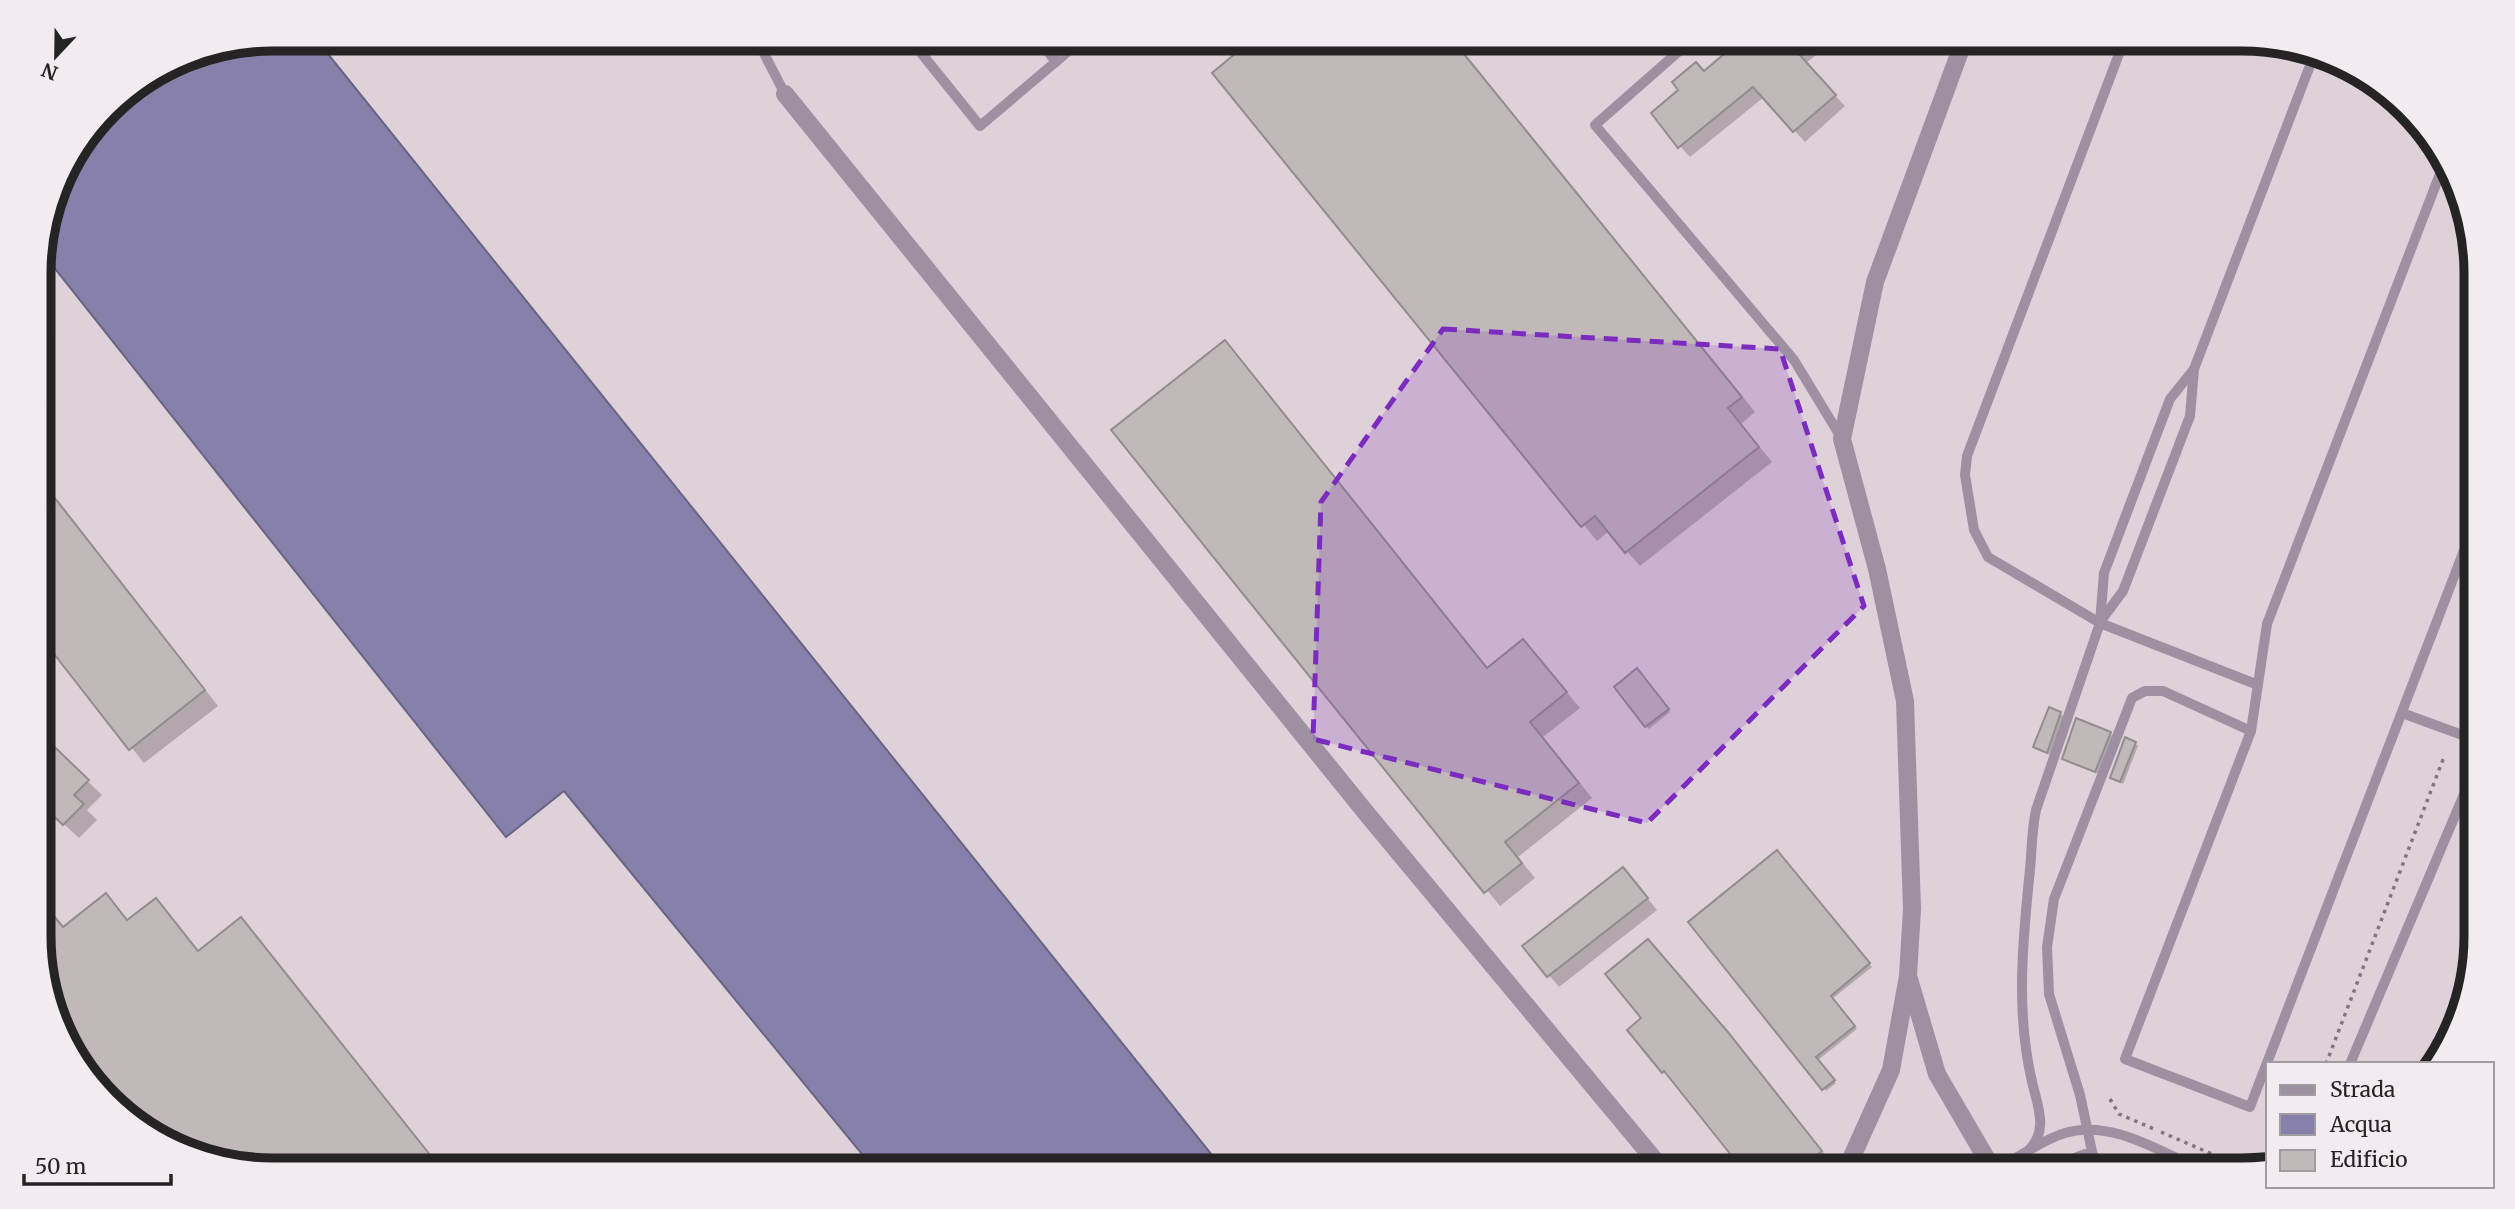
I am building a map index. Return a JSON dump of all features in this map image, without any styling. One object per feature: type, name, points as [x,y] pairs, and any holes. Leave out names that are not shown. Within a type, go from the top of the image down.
[{"type":"street","points":[[1851,1158],[1891,1070],[1908,976],[1912,909],[1905,701],[1877,569],[1842,439],[1875,282],[1960,51]]},
{"type":"street","points":[[785,94],[1367,814],[1652,1158]]},
{"type":"street","points":[[1908,976],[1937,1074],[1986,1158]]},
{"type":"street","points":[[1645,1149],[1648,1158]]},
{"type":"lane","points":[[763,51],[785,94]]},
{"type":"lane","points":[[919,51],[980,126],[1069,51]]},
{"type":"lane","points":[[1047,51],[1056,62]]},
{"type":"lane","points":[[1679,51],[1595,125],[1794,360],[1842,439]]},
{"type":"lane","points":[[2120,51],[1966,456],[1965,475],[1974,530],[1988,558],[2100,623],[2258,685]]},
{"type":"lane","points":[[2100,623],[2123,591],[2190,416],[2194,369],[2311,62]]},
{"type":"lane","points":[[2266,1066],[2250,1107],[2125,1059],[2251,731],[2267,624],[2440,173]]},
{"type":"lane","points":[[2025,1154],[2039,1136],[2041,1119],[2027,1055],[2022,1010],[2022,955],[2031,832],[2100,623],[2104,573],[2170,399],[2194,369]]},
{"type":"lane","points":[[2267,1062],[2464,551]]},
{"type":"lane","points":[[2094,1158],[2049,994],[2049,924],[2058,887],[2127,705],[2132,698],[2145,691],[2163,691],[2251,731]]},
{"type":"lane","points":[[2402,713],[2464,736]]},
{"type":"lane","points":[[2351,1062],[2464,794]]},
{"type":"lane","points":[[2017,1158],[2063,1133],[2087,1128],[2116,1133],[2174,1158]]},
{"type":"lane","points":[[2072,1158],[2078,1155],[2100,1158]]},
{"type":"path","points":[[2327,1062],[2444,757]]},
{"type":"path","points":[[2110,1099],[2119,1114],[2221,1158]]},
{"type":"highlighted area","points":[[1443,329],[1780,349],[1864,606],[1647,823],[1313,739],[1321,502]]},
{"type":"shaded area","points":[[326,51],[2243,51],[2300,58],[2353,80],[2378,97],[2418,137],[2435,162],[2457,215],[2464,272],[2464,937],[2457,994],[2435,1048],[2425,1062],[2266,1062],[2266,1157],[2257,1158],[1214,1158]]},
{"type":"shaded area","points":[[51,264],[505,837],[563,790],[865,1158],[258,1158],[215,1151],[187,1141],[161,1129],[116,1093],[80,1048],[58,994],[53,966]]},
{"type":"water","points":[[326,51],[1214,1158],[865,1158],[564,791],[506,837],[51,264],[58,215],[68,187],[88,149],[126,106],[161,80],[187,68],[215,58],[243,53]]},
{"type":"building","points":[[1238,51],[1462,51],[1742,397],[1728,408],[1759,447],[1625,553],[1595,516],[1581,527],[1212,73]]},
{"type":"building","points":[[1728,51],[1798,51],[1836,95],[1793,132],[1753,87],[1678,148],[1651,113],[1678,90],[1672,82],[1696,62],[1704,71]]},
{"type":"building","points":[[1225,340],[1487,668],[1523,639],[1567,692],[1530,722],[1579,783],[1505,842],[1522,863],[1484,893],[1111,430]]},
{"type":"building","points":[[51,493],[205,690],[129,750],[51,650]]},
{"type":"building","points":[[1637,668],[1669,709],[1645,727],[1614,687]]},
{"type":"building","points":[[2049,707],[2061,712],[2047,753],[2033,747]]},
{"type":"building","points":[[2076,718],[2111,732],[2095,772],[2062,759]]},
{"type":"building","points":[[2125,737],[2136,742],[2120,782],[2110,778]]},
{"type":"building","points":[[51,744],[89,780],[74,795],[84,804],[63,825],[51,814]]},
{"type":"building","points":[[1777,850],[1870,963],[1831,996],[1855,1026],[1816,1057],[1835,1080],[1822,1090],[1688,922]]},
{"type":"building","points":[[1623,867],[1648,898],[1547,977],[1522,946]]},
{"type":"building","points":[[106,893],[127,920],[156,898],[198,951],[241,917],[432,1158],[258,1158],[215,1151],[161,1129],[116,1093],[80,1048],[58,994],[53,966],[51,912],[63,927]]},
{"type":"building","points":[[1648,939],[1727,1031],[1822,1151],[1813,1158],[1733,1158],[1664,1071],[1662,1073],[1627,1030],[1641,1018],[1605,974]]}]
